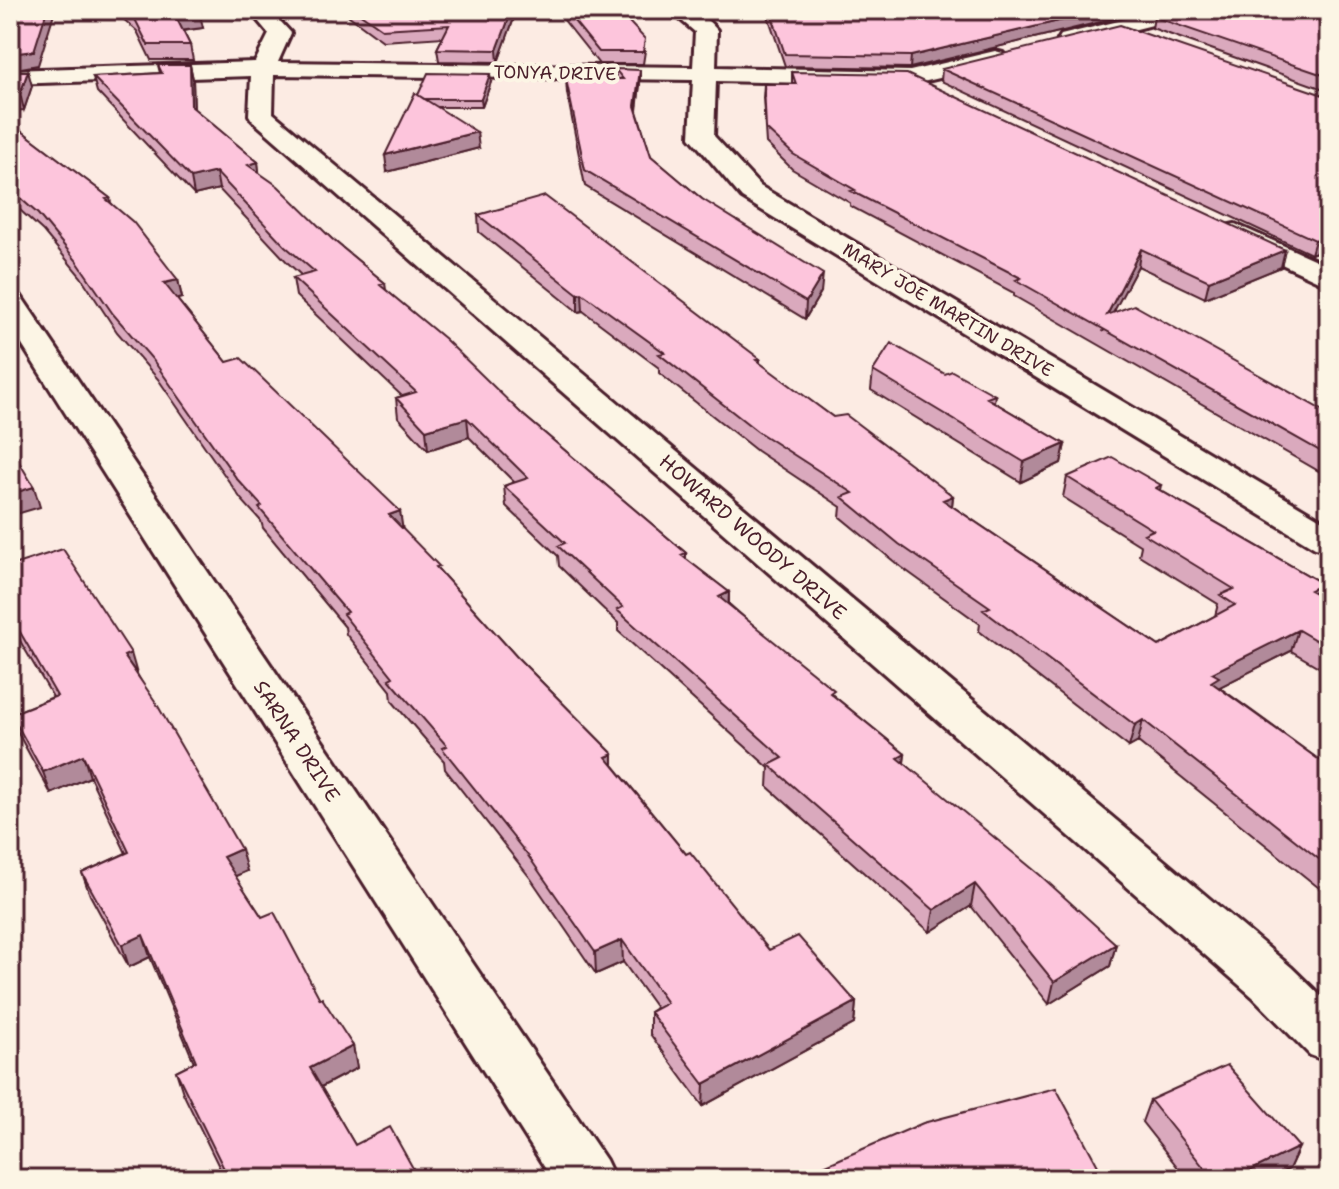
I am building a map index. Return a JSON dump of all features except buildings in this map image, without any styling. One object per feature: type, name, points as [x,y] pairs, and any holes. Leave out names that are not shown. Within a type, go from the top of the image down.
[{"type":"street","name":"HOWARD WOODY DRIVE","points":[[259,10],[280,33],[263,69],[261,115],[1260,972],[1329,1039]]},
{"type":"street","name":"MARY JOE MARTIN DRIVE","points":[[679,10],[706,30],[702,137],[751,192],[1329,540]]},
{"type":"street","points":[[1045,45],[1189,10]]},
{"type":"street","points":[[1087,14],[1165,43]]},
{"type":"street","name":"TONYA DRIVE","points":[[10,77],[130,70],[263,69],[910,78],[1015,53]]},
{"type":"street","points":[[910,78],[953,99]]},
{"type":"street","points":[[1213,222],[1329,277]]},
{"type":"street","name":"SARNA DRIVE","points":[[10,302],[585,1179]]}]
